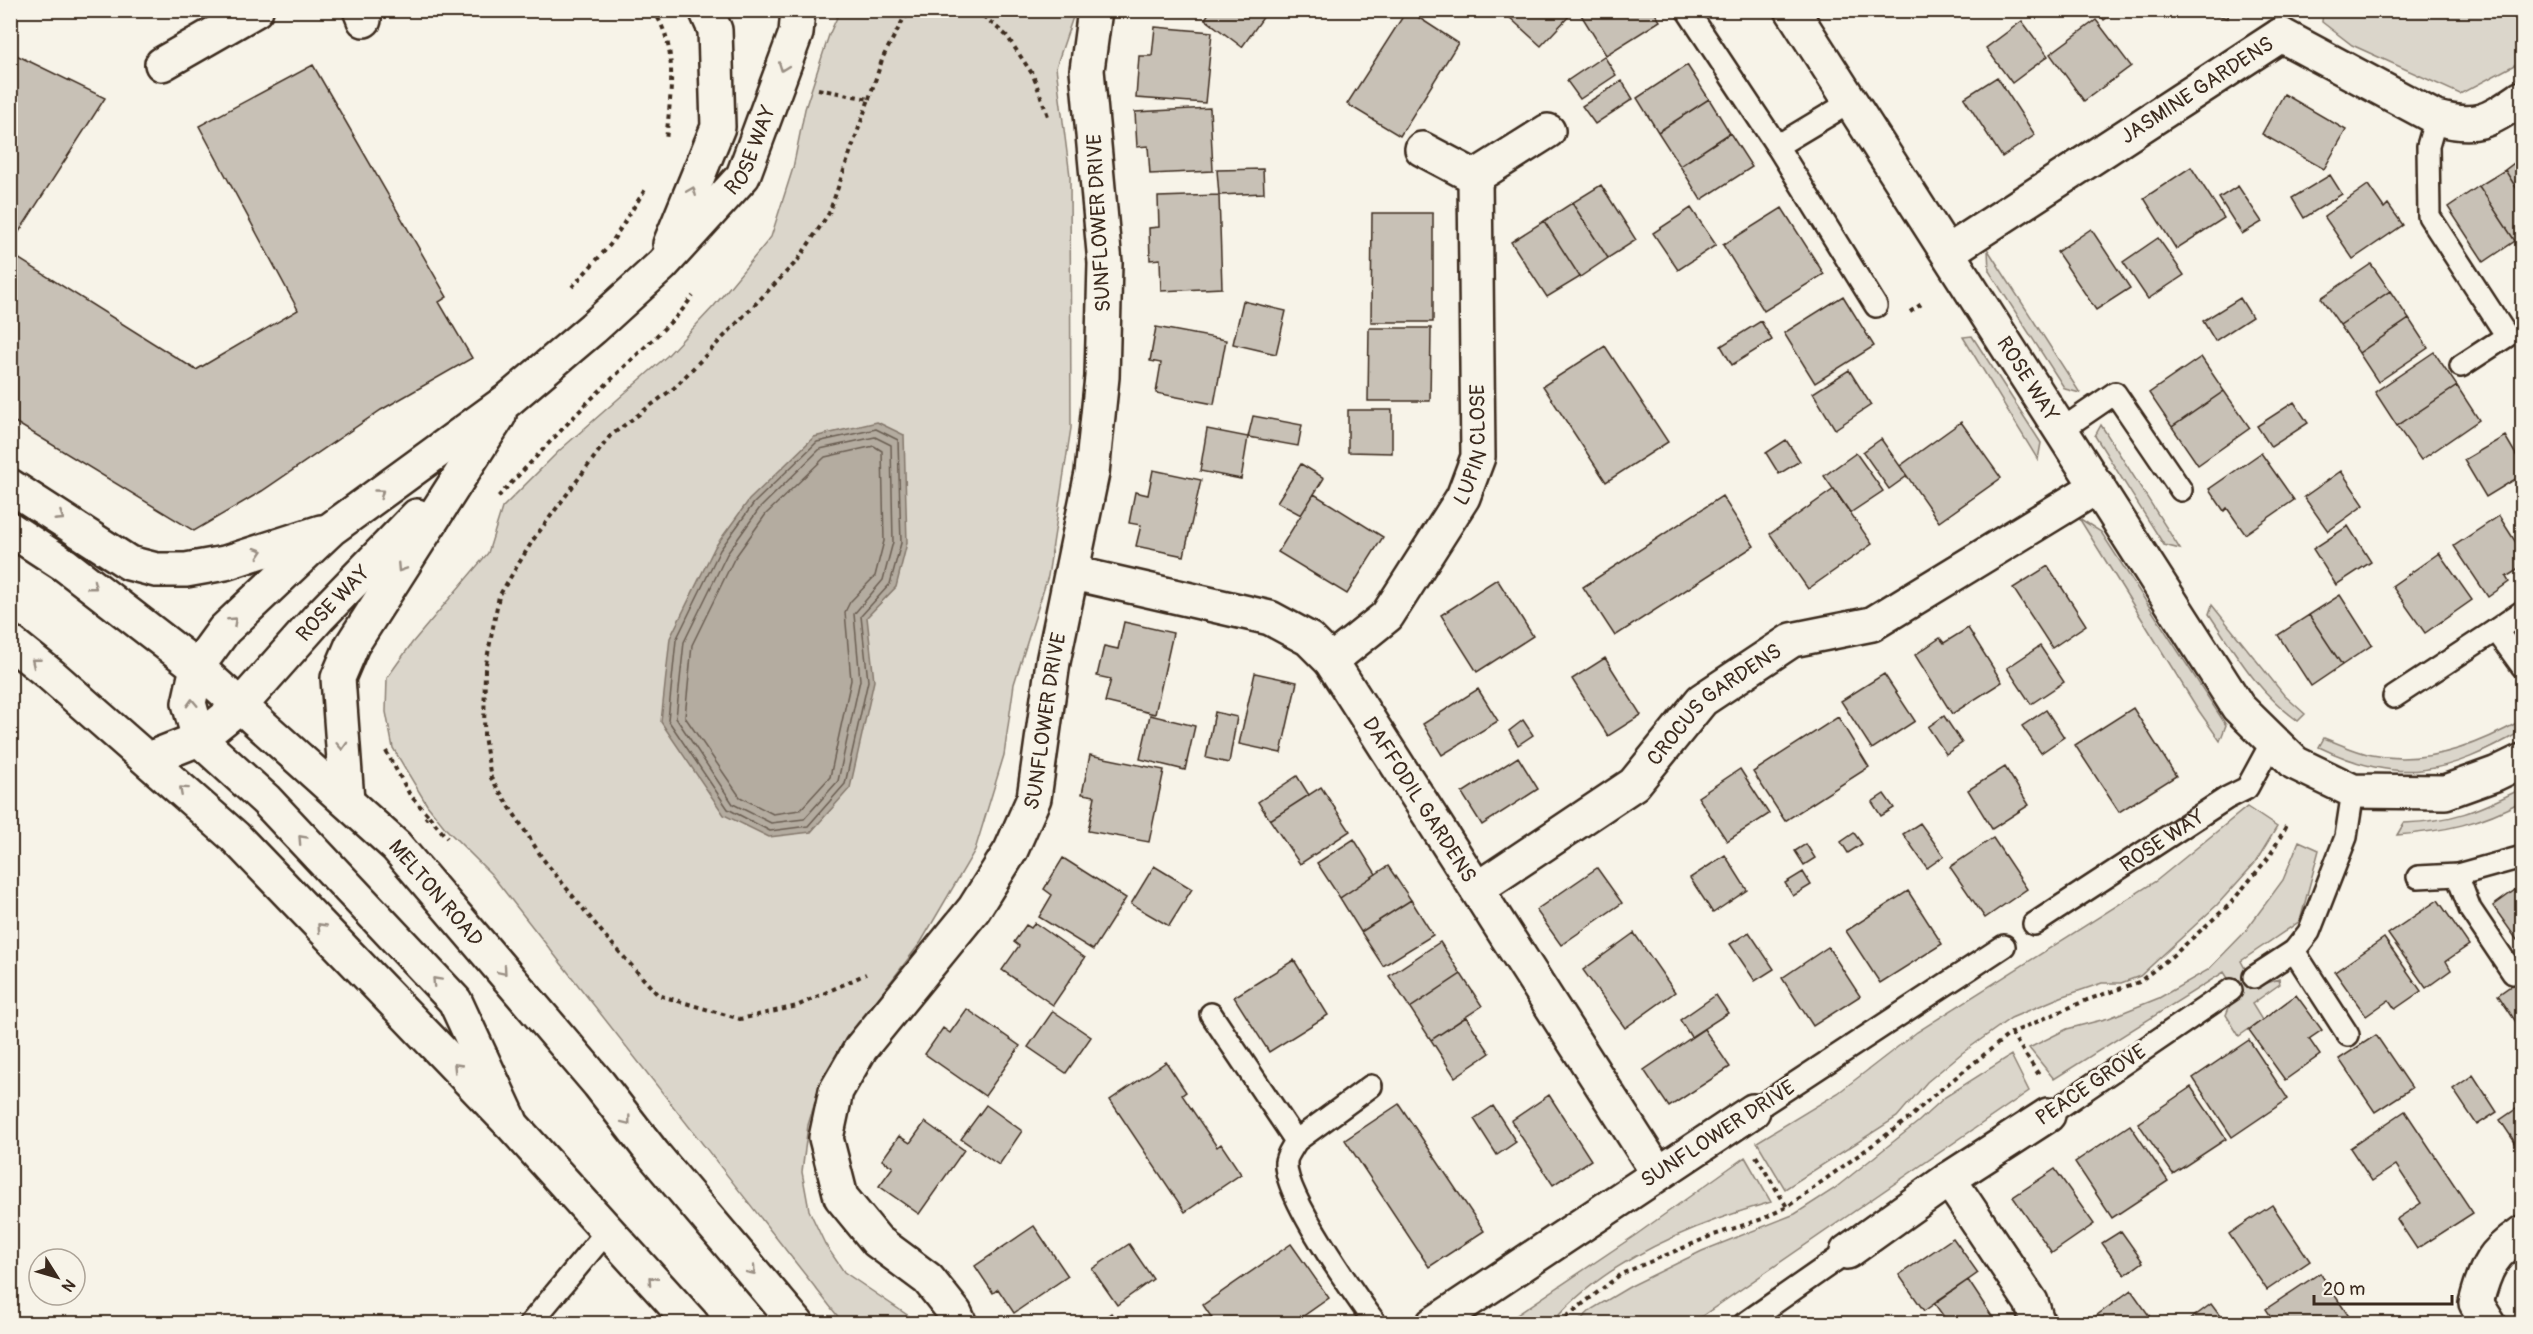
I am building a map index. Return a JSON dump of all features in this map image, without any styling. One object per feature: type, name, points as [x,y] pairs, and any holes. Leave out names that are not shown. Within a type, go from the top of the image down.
[{"type":"street","points":[[162,64],[256,10]]},
{"type":"street","name":"ROSE WAY","points":[[662,265],[718,127],[716,30],[706,10]]},
{"type":"street","name":"ROSE WAY","points":[[200,739],[189,703],[197,668],[224,630],[331,529],[508,400],[593,328],[662,265],[743,176],[796,33],[798,10]]},
{"type":"street","name":"SUNFLOWER DRIVE","points":[[960,1323],[928,1279],[877,1241],[841,1197],[826,1138],[836,1091],[861,1048],[974,909],[1011,850],[1034,798],[1053,662],[1073,573],[1096,435],[1105,308],[1105,263],[1087,70],[1095,10]]},
{"type":"street","name":"ROSE WAY","points":[[1792,10],[2238,707],[2295,763],[2353,791],[2445,792],[2523,761]]},
{"type":"street","name":"JASMINE GARDENS","points":[[1948,252],[2284,23],[2436,118],[2459,124],[2488,121],[2521,103]]},
{"type":"street","points":[[1422,149],[1475,177],[1548,131]]},
{"type":"street","name":"LUPIN CLOSE","points":[[1331,661],[1387,616],[1463,497],[1478,457],[1475,177]]},
{"type":"street","name":"ROSE WAY","points":[[347,801],[338,678],[352,645],[508,400]]},
{"type":"street","name":"ROSE WAY","points":[[148,759],[200,739],[240,706],[319,617],[467,466]]},
{"type":"street","name":"ROSE WAY","points":[[10,486],[129,563],[156,570],[186,570],[225,563],[331,529]]},
{"type":"street","name":"CROCUS GARDENS","points":[[1477,890],[1634,784],[1702,700],[1792,640],[1872,624],[2098,486]]},
{"type":"street","name":"MELTON ROAD","points":[[10,529],[65,565],[197,668],[396,846],[599,1084],[654,1155],[796,1323]]},
{"type":"street","name":"DAFFODIL GARDENS","points":[[1073,573],[1270,618],[1310,639],[1331,661],[1658,1173]]},
{"type":"street","points":[[10,642],[148,759],[235,837],[512,1125],[692,1323]]},
{"type":"street","points":[[200,739],[266,800],[455,1001],[512,1125]]},
{"type":"street","name":"PEACE GROVE","points":[[1847,1252],[1949,1179],[2054,1111]]},
{"type":"street","name":"SUNFLOWER DRIVE","points":[[1433,1323],[1744,1117]]},
{"type":"street","points":[[1949,1179],[2031,1302],[2038,1323]]},
{"type":"street","points":[[2489,1323],[2476,1302],[2484,1272],[2506,1244],[2523,1233]]},
{"type":"lane","points":[[1687,10],[1777,146],[1876,306]]},
{"type":"lane","points":[[1777,146],[1852,101]]},
{"type":"lane","points":[[2436,118],[2428,146],[2429,216],[2507,336],[2461,366]]},
{"type":"lane","points":[[2061,430],[2115,393],[2181,490]]},
{"type":"lane","points":[[2394,696],[2523,612]]},
{"type":"lane","points":[[2496,630],[2523,666]]},
{"type":"lane","name":"ROSE WAY","points":[[2034,924],[2227,798],[2247,788],[2272,741]]},
{"type":"lane","points":[[2254,977],[2294,951],[2309,932],[2346,837],[2353,791]]},
{"type":"lane","points":[[2418,877],[2457,875],[2523,857]]},
{"type":"lane","points":[[2457,875],[2470,909],[2513,973]]},
{"type":"lane","name":"SUNFLOWER DRIVE","points":[[1744,1117],[2004,946]]},
{"type":"lane","points":[[2294,951],[2348,1035]]},
{"type":"lane","name":"PEACE GROVE","points":[[2054,1111],[2231,990]]},
{"type":"lane","points":[[1211,1014],[1296,1141]]},
{"type":"lane","points":[[1371,1086],[1296,1141],[1286,1162],[1293,1196],[1356,1296],[1376,1323]]},
{"type":"lane","points":[[530,1323],[607,1231]]},
{"type":"lane","name":"PEACE GROVE","points":[[1744,1323],[1847,1252]]},
{"type":"path","points":[[653,10],[667,34],[672,70],[666,147]]},
{"type":"path","points":[[874,968],[855,981],[797,1006],[740,1018],[658,995],[604,936],[543,859],[491,778],[484,736],[486,669],[499,596],[528,549],[610,436],[674,388],[798,260],[829,213],[884,57],[904,18],[917,10]]},
{"type":"path","points":[[976,10],[1007,36],[1033,75],[1049,119]]},
{"type":"path","points":[[812,88],[869,99]]},
{"type":"path","points":[[571,289],[610,245],[646,187]]},
{"type":"path","points":[[381,742],[410,795],[429,816],[396,846]]},
{"type":"path","points":[[1561,1323],[1621,1274],[1787,1207],[1906,1120],[2011,1033],[2087,1000],[2139,982],[2177,952],[2229,905],[2269,857],[2288,823]]},
{"type":"path","points":[[2011,1033],[2054,1111]]},
{"type":"path","points":[[1744,1117],[1787,1207]]},
{"type":"shaded area","points":[[840,11],[1075,11],[1056,67],[1070,176],[1071,428],[1048,576],[1014,684],[1004,755],[975,850],[921,942],[857,1026],[820,1086],[808,1125],[802,1172],[809,1210],[825,1244],[844,1272],[919,1323],[843,1323],[491,874],[446,829],[427,805],[393,748],[386,712],[387,678],[412,643],[488,553],[502,508],[560,450],[667,356],[714,306],[771,237],[793,168],[805,109],[829,35]]},
{"type":"shaded area","points":[[2323,11],[2522,11],[2522,61],[2460,94],[2352,45],[2322,22]]},
{"type":"shaded area","points":[[1988,250],[2080,393],[2065,389],[1989,271]]},
{"type":"shaded area","points":[[1972,336],[2041,443],[2038,460],[1963,337]]},
{"type":"shaded area","points":[[2101,425],[2180,549],[2164,545],[2095,436]]},
{"type":"shaded area","points":[[2079,518],[2101,532],[2226,725],[2220,741],[2199,711]]},
{"type":"shaded area","points":[[2212,605],[2284,695],[2305,714],[2298,721],[2270,697],[2239,659],[2209,614]]},
{"type":"shaded area","points":[[2522,720],[2522,731],[2495,746],[2446,765],[2423,770],[2374,767],[2319,747],[2324,738],[2372,755],[2392,758],[2431,756],[2487,738]]},
{"type":"shaded area","points":[[2519,790],[2522,791],[2522,801],[2477,821],[2447,829],[2397,835],[2404,823],[2437,820],[2464,814]]},
{"type":"shaded area","points":[[2247,807],[2277,827],[2255,863],[2217,905],[2140,976],[2121,983],[2102,983],[2011,1018],[1962,1053],[1927,1082],[1897,1117],[1785,1189],[1757,1142],[1838,1093],[1917,1032],[2156,881]]},
{"type":"shaded area","points":[[2299,841],[2319,850],[2300,921],[2241,961],[2255,987],[2279,979],[2280,984],[2252,1004],[2262,1020],[2239,1036],[2226,1015],[2230,1005],[2240,997],[2224,972],[2054,1079],[2029,1048],[2067,1029],[2109,1018],[2159,998],[2208,970],[2244,933],[2283,880]]},
{"type":"shaded area","points":[[2011,1055],[2029,1091],[1692,1323],[1577,1323],[1592,1309],[1631,1286],[1702,1251],[1795,1214],[1834,1189],[1918,1122],[1945,1097]]},
{"type":"shaded area","points":[[1745,1157],[1771,1202],[1712,1221],[1652,1247],[1598,1281],[1573,1301],[1552,1323],[1505,1323],[1637,1234]]},
{"type":"water","points":[[877,422],[904,435],[907,543],[896,587],[867,617],[874,681],[850,788],[811,832],[769,837],[724,815],[661,722],[670,638],[715,547],[749,500],[814,437]]},
{"type":"building","points":[[1211,10],[1266,10],[1267,12],[1242,47],[1205,19]]},
{"type":"building","points":[[1407,10],[1458,43],[1400,136],[1347,104]]},
{"type":"building","points":[[1513,10],[1567,10],[1571,14],[1541,46],[1508,16]]},
{"type":"building","points":[[1578,10],[1653,10],[1660,21],[1606,55]]},
{"type":"building","points":[[2097,10],[2118,10],[2104,20]]},
{"type":"building","points":[[2193,10],[2229,10],[2228,18]]},
{"type":"building","points":[[2096,20],[2131,66],[2084,101],[2050,54]]},
{"type":"building","points":[[2022,21],[2048,56],[2012,83],[1986,48]]},
{"type":"building","points":[[1155,27],[1212,32],[1205,103],[1136,98],[1139,56],[1152,56]]},
{"type":"building","points":[[10,52],[105,98],[10,246]]},
{"type":"building","points":[[1604,56],[1616,75],[1580,99],[1567,81]]},
{"type":"building","points":[[313,65],[447,297],[439,302],[472,358],[381,410],[262,491],[194,531],[10,419],[10,253],[196,370],[298,310],[199,126]]},
{"type":"building","points":[[1687,65],[1709,99],[1658,132],[1637,98]]},
{"type":"building","points":[[1997,77],[2035,135],[2002,157],[1964,98]]},
{"type":"building","points":[[1622,81],[1633,99],[1595,124],[1582,106]]},
{"type":"building","points":[[2284,94],[2346,130],[2324,169],[2262,134]]},
{"type":"building","points":[[1709,99],[1730,133],[1680,166],[1658,132]]},
{"type":"building","points":[[1210,108],[1213,171],[1150,174],[1148,146],[1137,147],[1135,112]]},
{"type":"building","points":[[1730,133],[1752,167],[1701,200],[1680,166]]},
{"type":"building","points":[[2522,157],[2522,197],[2505,170]]},
{"type":"building","points":[[2191,167],[2224,218],[2176,249],[2144,198]]},
{"type":"building","points":[[1263,169],[1264,193],[1219,195],[1217,170]]},
{"type":"building","points":[[2505,170],[2522,197],[2522,236],[2515,241],[2479,186]]},
{"type":"building","points":[[2330,175],[2342,194],[2304,218],[2292,198]]},
{"type":"building","points":[[1601,185],[1636,240],[1608,258],[1572,203]]},
{"type":"building","points":[[2368,185],[2384,208],[2388,204],[2403,225],[2353,259],[2324,216]]},
{"type":"building","points":[[2238,186],[2262,222],[2242,234],[2219,198]]},
{"type":"building","points":[[2479,186],[2515,241],[2484,262],[2448,207]]},
{"type":"building","points":[[1219,195],[1222,288],[1161,291],[1160,259],[1150,260],[1149,228],[1159,227],[1158,197]]},
{"type":"building","points":[[1572,203],[1608,258],[1580,277],[1544,221]]},
{"type":"building","points":[[1691,208],[1716,245],[1678,270],[1653,233]]},
{"type":"building","points":[[1782,208],[1824,274],[1764,311],[1723,245]]},
{"type":"building","points":[[1372,213],[1433,213],[1433,322],[1371,322]]},
{"type":"building","points":[[1544,221],[1580,277],[1547,297],[1511,242]]},
{"type":"building","points":[[2091,229],[2130,288],[2096,310],[2057,252]]},
{"type":"building","points":[[2158,238],[2184,275],[2148,299],[2123,262]]},
{"type":"building","points":[[2371,264],[2390,291],[2340,325],[2321,298]]},
{"type":"building","points":[[2390,291],[2409,319],[2359,353],[2340,325]]},
{"type":"building","points":[[1843,296],[1874,346],[1815,383],[1784,333]]},
{"type":"building","points":[[2240,298],[2252,317],[2215,341],[2203,321]]},
{"type":"building","points":[[1243,301],[1286,311],[1276,354],[1233,344]]},
{"type":"building","points":[[2409,319],[2428,348],[2378,382],[2359,353]]},
{"type":"building","points":[[1761,321],[1772,340],[1732,365],[1721,346]]},
{"type":"building","points":[[1156,327],[1226,340],[1214,404],[1156,393],[1161,363],[1150,361]]},
{"type":"building","points":[[1369,328],[1431,328],[1430,401],[1368,401]]},
{"type":"building","points":[[1605,346],[1668,442],[1606,482],[1543,386]]},
{"type":"building","points":[[2434,352],[2457,386],[2397,426],[2375,392]]},
{"type":"building","points":[[2201,357],[2224,391],[2172,427],[2149,393]]},
{"type":"building","points":[[1849,370],[1871,405],[1835,429],[1813,393]]},
{"type":"building","points":[[2457,386],[2479,420],[2421,460],[2397,426]]},
{"type":"building","points":[[2224,391],[2250,428],[2198,465],[2172,427]]},
{"type":"building","points":[[2294,402],[2308,423],[2271,447],[2257,426]]},
{"type":"building","points":[[1348,410],[1392,410],[1392,453],[1348,452]]},
{"type":"building","points":[[1253,416],[1302,425],[1298,446],[1248,437]]},
{"type":"building","points":[[1961,422],[2001,478],[1939,522],[1900,466]]},
{"type":"building","points":[[1207,429],[1248,437],[1241,479],[1200,471]]},
{"type":"building","points":[[2505,436],[2522,465],[2522,475],[2486,497],[2464,460]]},
{"type":"building","points":[[1881,439],[1907,476],[1889,489],[1863,452]]},
{"type":"building","points":[[1786,440],[1800,461],[1779,474],[1766,453]]},
{"type":"building","points":[[1856,453],[1883,491],[1850,513],[1824,476]]},
{"type":"building","points":[[2261,453],[2294,500],[2245,534],[2227,508],[2224,511],[2209,489]]},
{"type":"building","points":[[1301,464],[1324,478],[1301,515],[1277,502]]},
{"type":"building","points":[[1153,470],[1201,480],[1184,556],[1136,546],[1141,525],[1129,523],[1135,492],[1148,495]]},
{"type":"building","points":[[2341,471],[2364,505],[2328,531],[2304,497]]},
{"type":"building","points":[[1834,489],[1872,544],[1808,589],[1770,534]]},
{"type":"building","points":[[1314,494],[1383,537],[1347,594],[1278,552]]},
{"type":"building","points":[[1722,496],[1754,546],[1615,636],[1583,587]]},
{"type":"building","points":[[2499,516],[2522,552],[2522,567],[2506,577],[2509,582],[2488,597],[2454,546]]},
{"type":"building","points":[[2348,526],[2371,562],[2336,585],[2313,549]]},
{"type":"building","points":[[2439,553],[2472,600],[2425,633],[2392,586]]},
{"type":"building","points":[[2048,566],[2086,625],[2052,648],[2013,588]]},
{"type":"building","points":[[1497,579],[1533,636],[1477,672],[1441,615]]},
{"type":"building","points":[[2340,595],[2372,645],[2342,665],[2309,615]]},
{"type":"building","points":[[2309,615],[2342,665],[2311,686],[2278,635]]},
{"type":"building","points":[[1124,622],[1173,633],[1155,714],[1105,702],[1111,679],[1097,676],[1104,646],[1118,649]]},
{"type":"building","points":[[1968,628],[2002,682],[1952,714],[1915,655],[1940,638],[1944,643]]},
{"type":"building","points":[[2040,646],[2064,682],[2031,704],[2007,668]]},
{"type":"building","points":[[1605,658],[1641,715],[1608,736],[1572,679]]},
{"type":"building","points":[[1255,673],[1297,682],[1281,753],[1239,744]]},
{"type":"building","points":[[1884,674],[1915,721],[1872,749],[1841,701]]},
{"type":"building","points":[[1478,689],[1498,721],[1442,755],[1423,724]]},
{"type":"building","points":[[2133,708],[2176,776],[2119,812],[2075,745]]},
{"type":"building","points":[[2046,710],[2064,737],[2041,753],[2022,726]]},
{"type":"building","points":[[1215,712],[1237,717],[1229,763],[1206,758]]},
{"type":"building","points":[[1150,715],[1195,726],[1185,770],[1140,759]]},
{"type":"building","points":[[1944,716],[1962,743],[1946,754],[1928,727]]},
{"type":"building","points":[[1838,717],[1869,767],[1785,821],[1753,772]]},
{"type":"building","points":[[1523,720],[1533,735],[1518,745],[1509,731]]},
{"type":"building","points":[[1090,755],[1164,770],[1149,842],[1088,831],[1095,796],[1082,794]]},
{"type":"building","points":[[1518,757],[1538,789],[1482,825],[1462,793]]},
{"type":"building","points":[[2005,767],[2029,805],[1992,829],[1968,790]]},
{"type":"building","points":[[1740,769],[1769,814],[1727,841],[1698,797]]},
{"type":"building","points":[[1297,776],[1309,795],[1270,820],[1258,802]]},
{"type":"building","points":[[1321,787],[1350,831],[1300,864],[1270,820]]},
{"type":"building","points":[[1884,794],[1894,808],[1881,816],[1872,802]]},
{"type":"building","points":[[1920,823],[1944,856],[1927,868],[1903,834]]},
{"type":"building","points":[[1854,833],[1862,844],[1848,853],[1841,842]]},
{"type":"building","points":[[1993,838],[2027,889],[1985,918],[1950,867]]},
{"type":"building","points":[[1354,839],[1376,874],[1340,898],[1317,863]]},
{"type":"building","points":[[1806,844],[1815,858],[1804,865],[1795,851]]},
{"type":"building","points":[[1725,855],[1747,890],[1713,913],[1690,878]]},
{"type":"building","points":[[1063,858],[1126,898],[1093,950],[1039,917],[1052,895],[1044,889]]},
{"type":"building","points":[[1154,866],[1192,889],[1169,926],[1131,904]]},
{"type":"building","points":[[1388,866],[1411,900],[1361,932],[1340,898]]},
{"type":"building","points":[[1597,868],[1622,903],[1561,945],[1536,910]]},
{"type":"building","points":[[1803,872],[1811,885],[1793,896],[1785,883]]},
{"type":"building","points":[[2522,885],[2522,937],[2517,940],[2493,906]]},
{"type":"building","points":[[1908,891],[1942,944],[1880,983],[1846,931]]},
{"type":"building","points":[[1411,900],[1433,935],[1383,966],[1361,932]]},
{"type":"building","points":[[2438,900],[2469,945],[2446,961],[2451,970],[2426,988],[2388,934]]},
{"type":"building","points":[[1035,923],[1085,958],[1053,1005],[1002,970],[1019,946],[1014,942],[1026,925],[1031,928]]},
{"type":"building","points":[[1749,932],[1774,969],[1755,981],[1730,944]]},
{"type":"building","points":[[1634,933],[1675,992],[1625,1028],[1583,970]]},
{"type":"building","points":[[2384,938],[2421,991],[2395,1009],[2389,1000],[2366,1016],[2335,972]]},
{"type":"building","points":[[1440,942],[1461,974],[1410,1008],[1389,976]]},
{"type":"building","points":[[1828,947],[1860,996],[1813,1026],[1782,978]]},
{"type":"building","points":[[1294,960],[1328,1015],[1269,1052],[1234,997]]},
{"type":"building","points":[[1461,974],[1482,1006],[1431,1040],[1410,1008]]},
{"type":"building","points":[[2522,978],[2522,1031],[2498,995]]},
{"type":"building","points":[[1716,995],[1728,1013],[1691,1037],[1680,1020]]},
{"type":"building","points":[[2296,995],[2322,1030],[2309,1039],[2320,1055],[2285,1080],[2249,1030]]},
{"type":"building","points":[[967,1009],[1020,1046],[985,1096],[925,1054],[943,1028],[950,1033]]},
{"type":"building","points":[[1053,1011],[1091,1037],[1066,1073],[1028,1047]]},
{"type":"building","points":[[1466,1017],[1490,1053],[1455,1077],[1431,1040]]},
{"type":"building","points":[[1704,1029],[1730,1067],[1669,1107],[1644,1070]]},
{"type":"building","points":[[2376,1035],[2412,1088],[2375,1112],[2339,1059]]},
{"type":"building","points":[[2249,1040],[2288,1099],[2232,1137],[2193,1078]]},
{"type":"building","points":[[1166,1062],[1186,1092],[1182,1095],[1217,1147],[1221,1144],[1241,1174],[1185,1212],[1110,1100]]},
{"type":"building","points":[[2473,1075],[2497,1112],[2477,1125],[2453,1089]]},
{"type":"building","points":[[2191,1087],[2226,1139],[2173,1174],[2138,1123]]},
{"type":"building","points":[[1549,1095],[1591,1160],[1553,1185],[1511,1121]]},
{"type":"building","points":[[1399,1104],[1484,1231],[1429,1267],[1345,1140]]},
{"type":"building","points":[[986,1105],[1022,1131],[999,1165],[961,1139]]},
{"type":"building","points":[[2522,1105],[2522,1153],[2500,1120]]},
{"type":"building","points":[[1493,1106],[1516,1142],[1497,1155],[1474,1119]]},
{"type":"building","points":[[2405,1111],[2473,1213],[2417,1249],[2397,1219],[2421,1203],[2396,1165],[2372,1181],[2350,1148]]},
{"type":"building","points":[[925,1122],[964,1150],[919,1214],[879,1186],[893,1167],[882,1160],[899,1136],[910,1143]]},
{"type":"building","points":[[2130,1125],[2168,1181],[2112,1218],[2075,1162]]},
{"type":"building","points":[[2055,1169],[2094,1224],[2052,1253],[2013,1197]]},
{"type":"building","points":[[2272,1205],[2310,1261],[2267,1290],[2229,1234]]},
{"type":"building","points":[[1034,1226],[1068,1276],[1014,1313],[998,1289],[993,1293],[975,1266]]},
{"type":"building","points":[[2121,1231],[2143,1262],[2125,1275],[2102,1243]]},
{"type":"building","points":[[1953,1238],[1978,1273],[1924,1311],[1899,1275]]},
{"type":"building","points":[[1129,1244],[1153,1279],[1117,1305],[1092,1269]]},
{"type":"building","points":[[1291,1244],[1329,1298],[1292,1324],[1216,1324],[1203,1305]]},
{"type":"building","points":[[2320,1273],[2354,1324],[2276,1324],[2266,1309]]},
{"type":"building","points":[[1968,1280],[1997,1324],[1949,1324],[1934,1303]]},
{"type":"building","points":[[2131,1290],[2155,1324],[2085,1324]]},
{"type":"building","points":[[2211,1304],[2226,1324],[2184,1324]]},
{"type":"building","points":[[1111,1313],[1118,1324],[1096,1324]]}]
